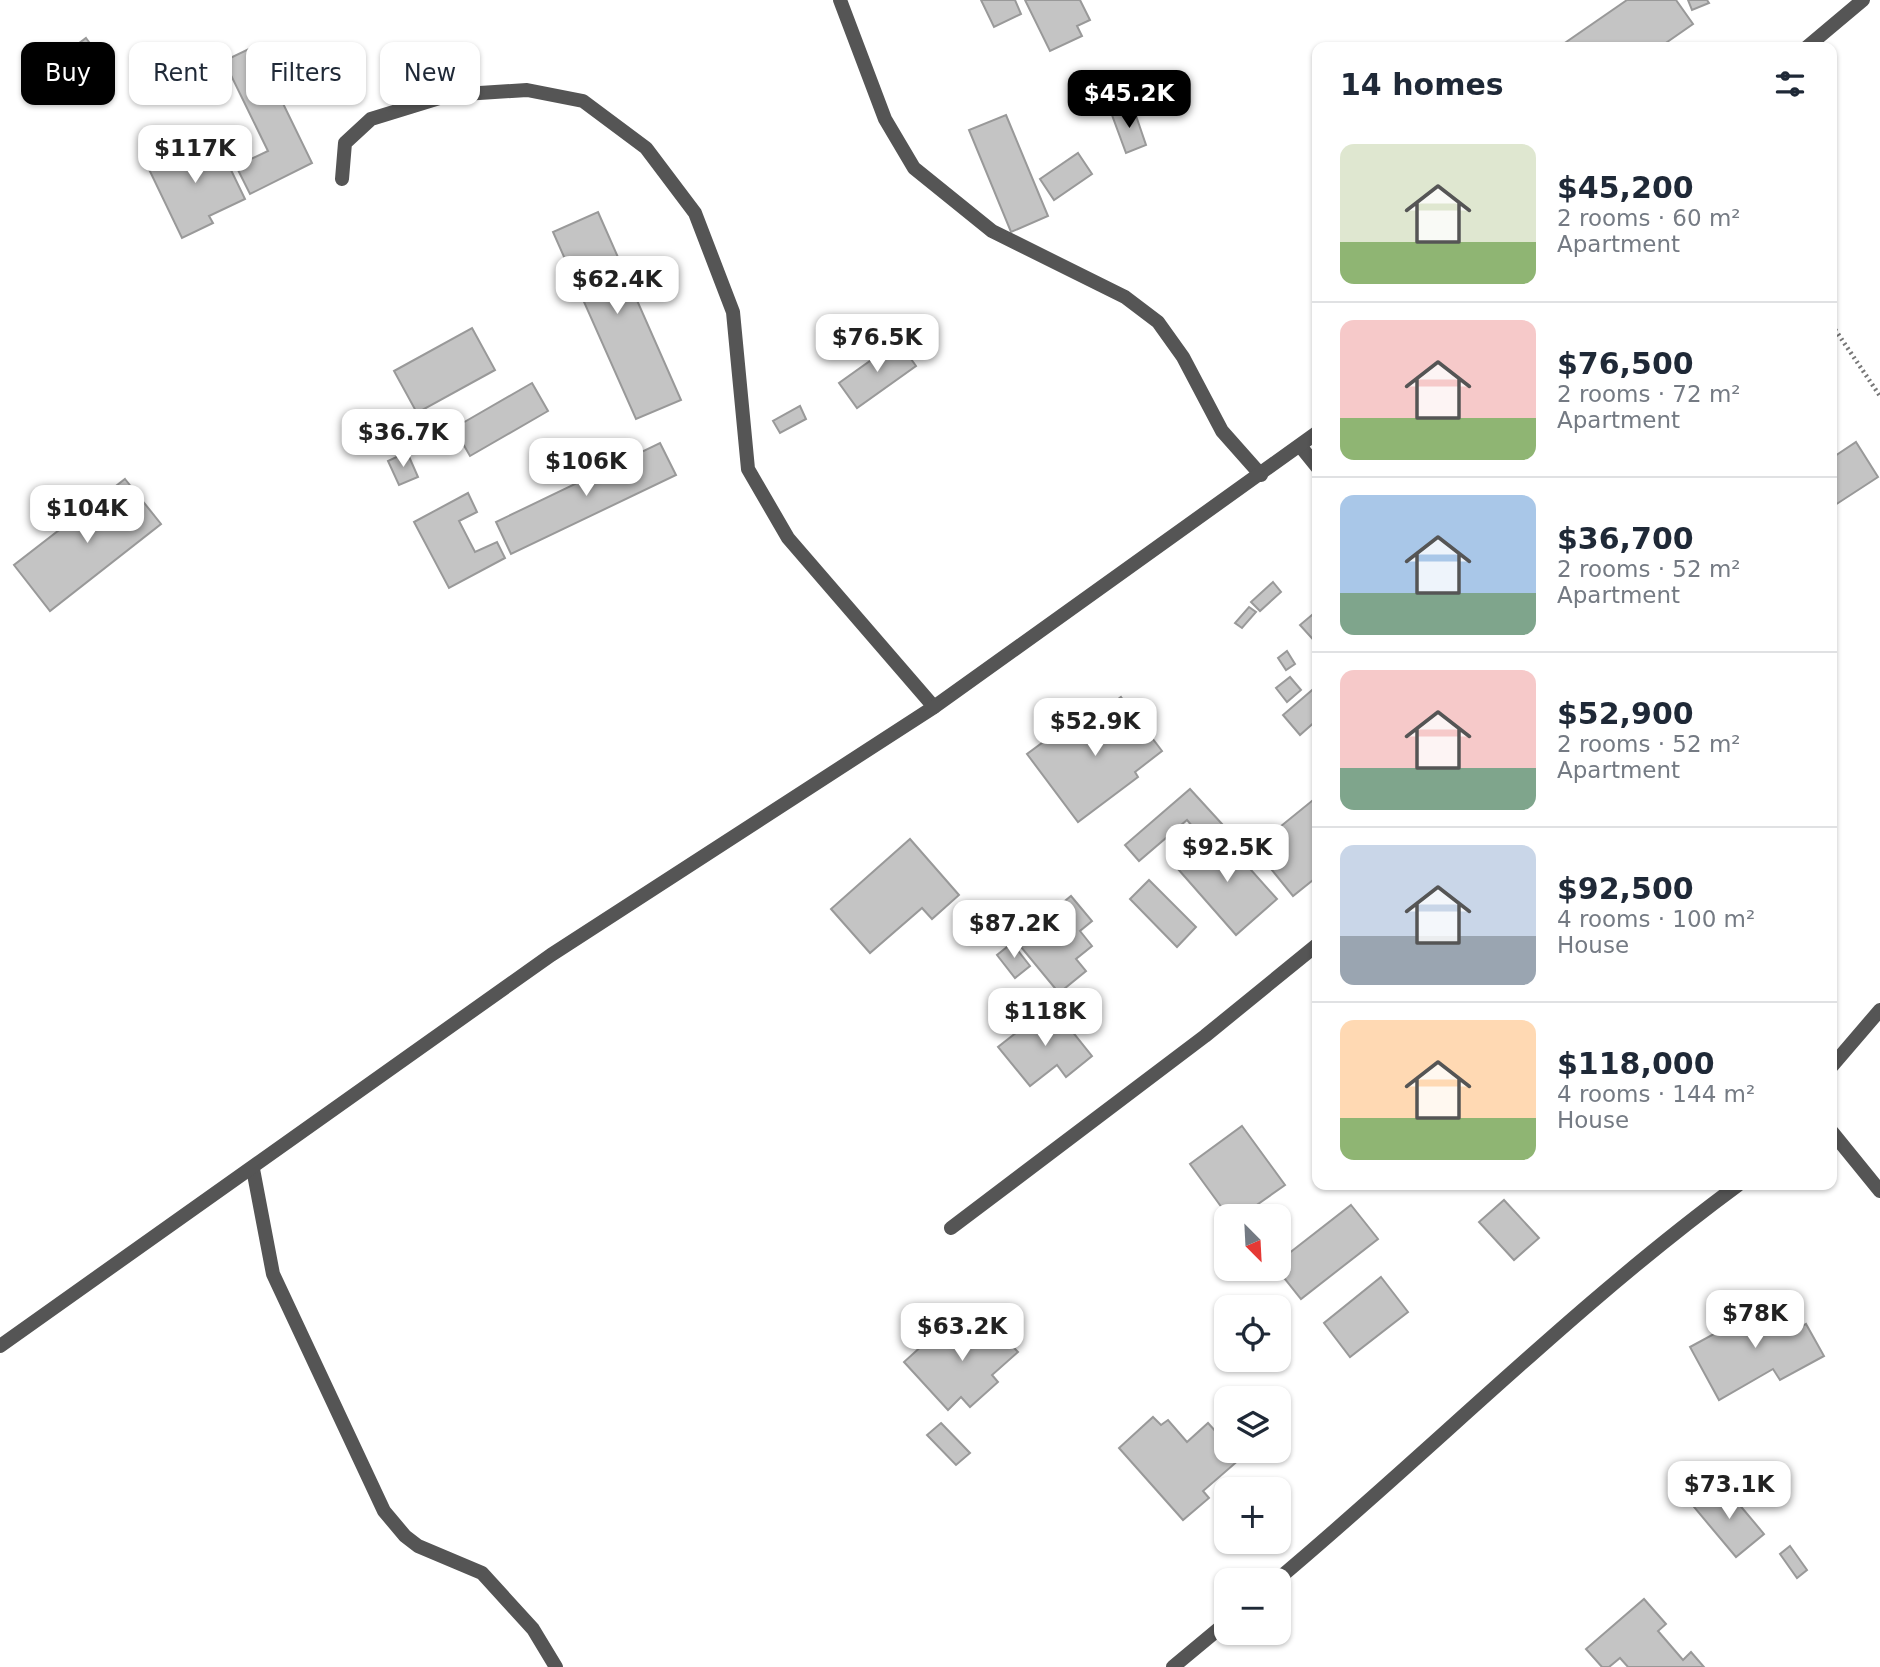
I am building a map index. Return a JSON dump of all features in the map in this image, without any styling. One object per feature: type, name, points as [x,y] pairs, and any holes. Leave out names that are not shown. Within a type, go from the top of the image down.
[{"type":"street","points":[[840,0],[885,118],[914,168],[992,231],[1125,297],[1158,322],[1183,357],[1222,431],[1261,475]]},
{"type":"street","points":[[1813,42],[1863,0]]},
{"type":"street","points":[[342,179],[345,143],[371,119],[449,95],[527,90],[583,101],[646,148],[695,213],[733,312],[748,469],[788,538],[934,707]]},
{"type":"street","points":[[0,1346],[551,955],[934,707],[1312,437]]},
{"type":"street","points":[[1301,446],[1312,460]]},
{"type":"street","points":[[951,1228],[1184,1052],[1312,949]]},
{"type":"street","points":[[1837,1060],[1880,1010]]},
{"type":"street","points":[[1837,1138],[1880,1191]]},
{"type":"street","points":[[253,1169],[273,1274],[384,1511],[405,1536],[418,1546],[482,1573],[533,1629],[556,1667]]},
{"type":"street","points":[[1291,1568],[1481,1402],[1580,1310],[1675,1231],[1731,1190]]},
{"type":"street","points":[[1174,1667],[1214,1633]]},
{"type":"path","points":[[1837,332],[1880,396]]},
{"type":"building","points":[[981,0],[1015,0],[1021,14],[994,27]]},
{"type":"building","points":[[1025,0],[1080,0],[1090,20],[1077,26],[1082,36],[1050,51]]},
{"type":"building","points":[[1627,0],[1676,0],[1693,24],[1667,42],[1566,42]]},
{"type":"building","points":[[1688,0],[1707,0],[1709,3],[1692,10]]},
{"type":"building","points":[[246,50],[246,105],[284,105],[312,163],[250,194],[236,166],[268,151],[232,77],[232,57]]},
{"type":"building","points":[[1133,107],[1146,145],[1126,153],[1112,115]]},
{"type":"building","points":[[1006,115],[1048,216],[1011,232],[969,130]]},
{"type":"building","points":[[216,139],[245,199],[209,216],[213,223],[182,238],[145,161],[175,147],[179,157]]},
{"type":"building","points":[[1078,153],[1092,174],[1054,200],[1040,179]]},
{"type":"building","points":[[598,212],[681,400],[636,419],[553,232]]},
{"type":"building","points":[[472,328],[495,370],[417,413],[394,371]]},
{"type":"building","points":[[898,341],[916,366],[857,408],[839,383]]},
{"type":"building","points":[[532,383],[548,411],[470,456],[454,428]]},
{"type":"building","points":[[800,406],[806,419],[780,433],[773,421]]},
{"type":"building","points":[[1856,442],[1878,477],[1837,504],[1837,455]]},
{"type":"building","points":[[660,443],[676,475],[511,554],[496,522]]},
{"type":"building","points":[[407,452],[418,477],[399,485],[388,461]]},
{"type":"building","points":[[125,479],[161,524],[50,611],[14,565]]},
{"type":"building","points":[[468,493],[477,512],[459,521],[475,552],[497,542],[505,558],[449,588],[414,522]]},
{"type":"building","points":[[1273,582],[1281,592],[1260,611],[1251,602]]},
{"type":"building","points":[[1249,607],[1256,612],[1242,628],[1235,623]]},
{"type":"building","points":[[1312,615],[1312,638],[1300,625]]},
{"type":"building","points":[[1287,651],[1295,664],[1286,670],[1278,658]]},
{"type":"building","points":[[1290,677],[1301,690],[1287,702],[1276,688]]},
{"type":"building","points":[[1312,690],[1312,724],[1300,735],[1283,715]]},
{"type":"building","points":[[1121,697],[1162,751],[1135,772],[1138,777],[1078,822],[1027,754],[1065,726],[1071,734]]},
{"type":"building","points":[[1190,789],[1222,824],[1204,840],[1187,820],[1139,861],[1125,845]]},
{"type":"building","points":[[1312,801],[1312,881],[1293,896],[1254,848]]},
{"type":"building","points":[[1218,833],[1277,899],[1236,935],[1178,869]]},
{"type":"building","points":[[910,839],[959,895],[932,919],[922,908],[870,953],[831,909]]},
{"type":"building","points":[[1149,880],[1196,927],[1177,947],[1130,899]]},
{"type":"building","points":[[1071,896],[1092,921],[1080,931],[1092,946],[1076,959],[1086,971],[1059,993],[1016,941]]},
{"type":"building","points":[[1012,943],[1030,966],[1015,978],[997,955]]},
{"type":"building","points":[[1051,1005],[1092,1056],[1066,1077],[1057,1065],[1030,1086],[998,1047]]},
{"type":"building","points":[[1242,1126],[1285,1185],[1258,1204],[1219,1204],[1190,1164]]},
{"type":"building","points":[[1504,1200],[1539,1238],[1514,1260],[1479,1222]]},
{"type":"building","points":[[1351,1205],[1378,1239],[1301,1299],[1287,1281],[1292,1281],[1292,1251]]},
{"type":"building","points":[[1381,1277],[1408,1312],[1350,1357],[1324,1323]]},
{"type":"building","points":[[1772,1299],[1791,1333],[1806,1324],[1824,1356],[1780,1380],[1773,1369],[1719,1400],[1690,1347],[1723,1329],[1725,1332],[1741,1323],[1738,1318]]},
{"type":"building","points":[[985,1318],[1018,1352],[992,1375],[998,1382],[970,1407],[961,1397],[948,1410],[904,1362],[935,1334],[942,1342],[961,1325],[968,1333]]},
{"type":"building","points":[[1153,1417],[1161,1425],[1168,1420],[1187,1442],[1208,1423],[1214,1430],[1214,1463],[1235,1463],[1219,1477],[1214,1477],[1214,1481],[1203,1491],[1209,1498],[1183,1520],[1119,1448]]},
{"type":"building","points":[[941,1423],[970,1453],[956,1465],[927,1435]]},
{"type":"building","points":[[1722,1484],[1764,1534],[1736,1557],[1694,1507]]},
{"type":"building","points":[[1790,1546],[1807,1570],[1797,1578],[1780,1554]]},
{"type":"building","points":[[1644,1599],[1666,1624],[1658,1631],[1683,1660],[1691,1652],[1704,1667],[1628,1667],[1620,1658],[1609,1667],[1602,1667],[1586,1649]]}]
